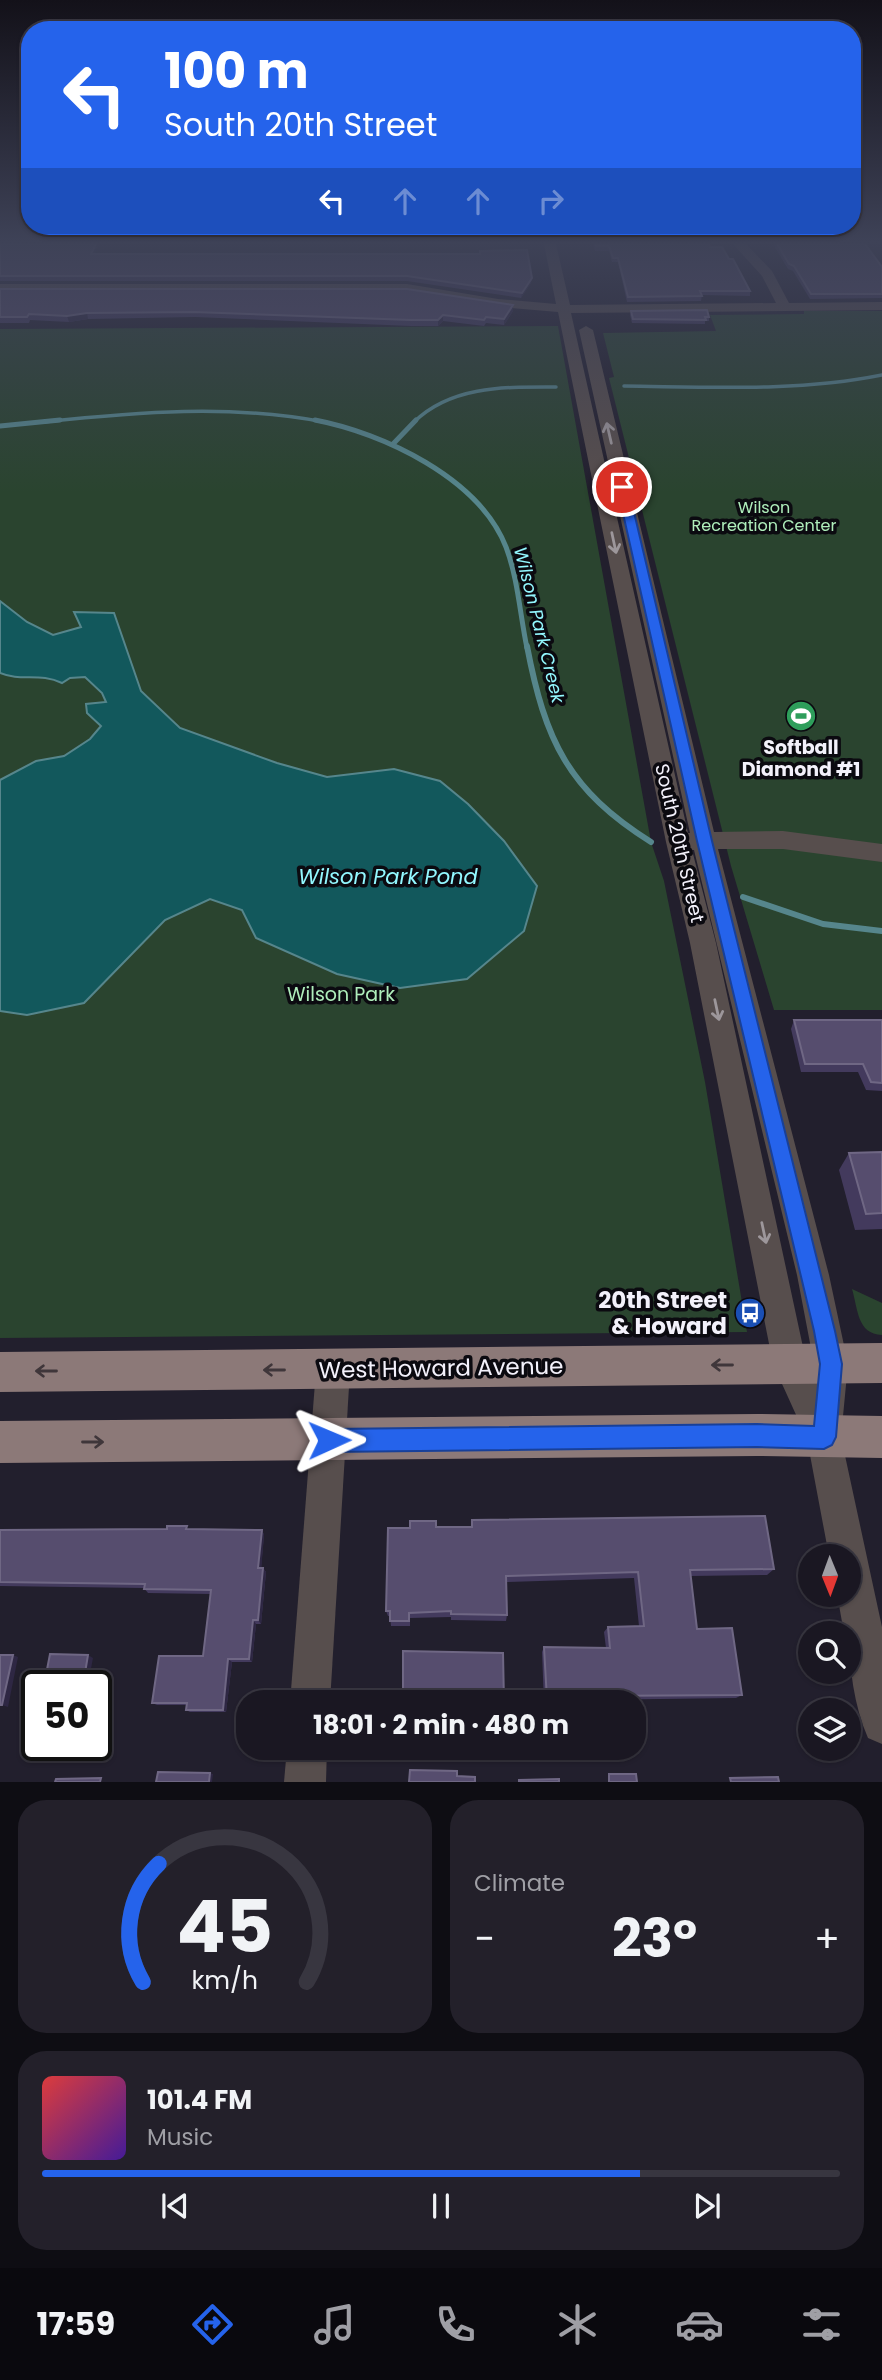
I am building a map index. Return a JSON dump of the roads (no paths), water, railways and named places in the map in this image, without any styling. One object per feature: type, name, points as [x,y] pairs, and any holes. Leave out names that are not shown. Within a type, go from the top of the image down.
[{"type":"main road","name":"West Howard Avenue","points":[[0,1372],[882,1363]]},
{"type":"main road","points":[[0,1442],[757,1435],[882,1437]]},
{"type":"street","name":"South 20th Street","points":[[576,327],[681,850],[717,943],[813,1275],[831,1364],[824,1437]]},
{"type":"street","name":"South 20th Street","points":[[577,327],[707,849],[717,943],[790,1364],[824,1437],[845,1544]]},
{"type":"street","points":[[681,850],[783,840],[882,853]]},
{"type":"street","points":[[311,1690],[333,1370]]},
{"type":"street","name":"South 20th Street","points":[[858,1607],[882,1724]]},
{"type":"street","points":[[305,1782],[306,1760]]},
{"type":"water","name":"Wilson Park Pond","points":[[0,601],[27,622],[53,635],[81,627],[74,612],[114,613],[141,691],[180,728],[277,763],[327,777],[394,769],[440,781],[468,804],[504,841],[537,886],[524,931],[467,979],[400,988],[337,974],[256,938],[242,910],[210,899],[165,920],[84,1003],[27,1015],[0,1011],[0,780],[36,761],[64,756],[90,739],[101,726],[87,713],[86,704],[106,702],[102,693],[85,677],[70,678],[62,683],[46,678],[15,677],[0,673]]},
{"type":"waterway","points":[[624,386],[786,386],[882,375]]},
{"type":"waterway","points":[[414,422],[445,401],[463,395],[500,388],[556,387]]},
{"type":"waterway","name":"Wilson Park Creek","points":[[43,422],[113,415],[219,411],[289,416],[324,422]]},
{"type":"waterway","name":"Wilson Park Creek","points":[[0,426],[60,420]]},
{"type":"waterway","name":"Wilson Park Creek","points":[[315,420],[324,422]]},
{"type":"waterway","name":"Wilson Park Creek","points":[[324,422],[370,436],[426,462],[474,500],[493,522],[506,547],[516,584],[527,648]]},
{"type":"waterway","points":[[393,444],[414,422]]},
{"type":"waterway","name":"Wilson Park Creek","points":[[527,646],[542,709],[565,760],[599,803],[651,842]]},
{"type":"waterway","name":"Wilson Park Creek","points":[[743,897],[823,924],[882,931]]},
{"type":"place","name":"Softball Diamond #1","points":[[801,716]]},
{"type":"place","name":"20th Street & Howard","points":[[750,1313]]},
{"type":"park label","name":"Wilson Recreation Center","points":[[764,516]]},
{"type":"park label","name":"Wilson Park","points":[[341,994]]}]
